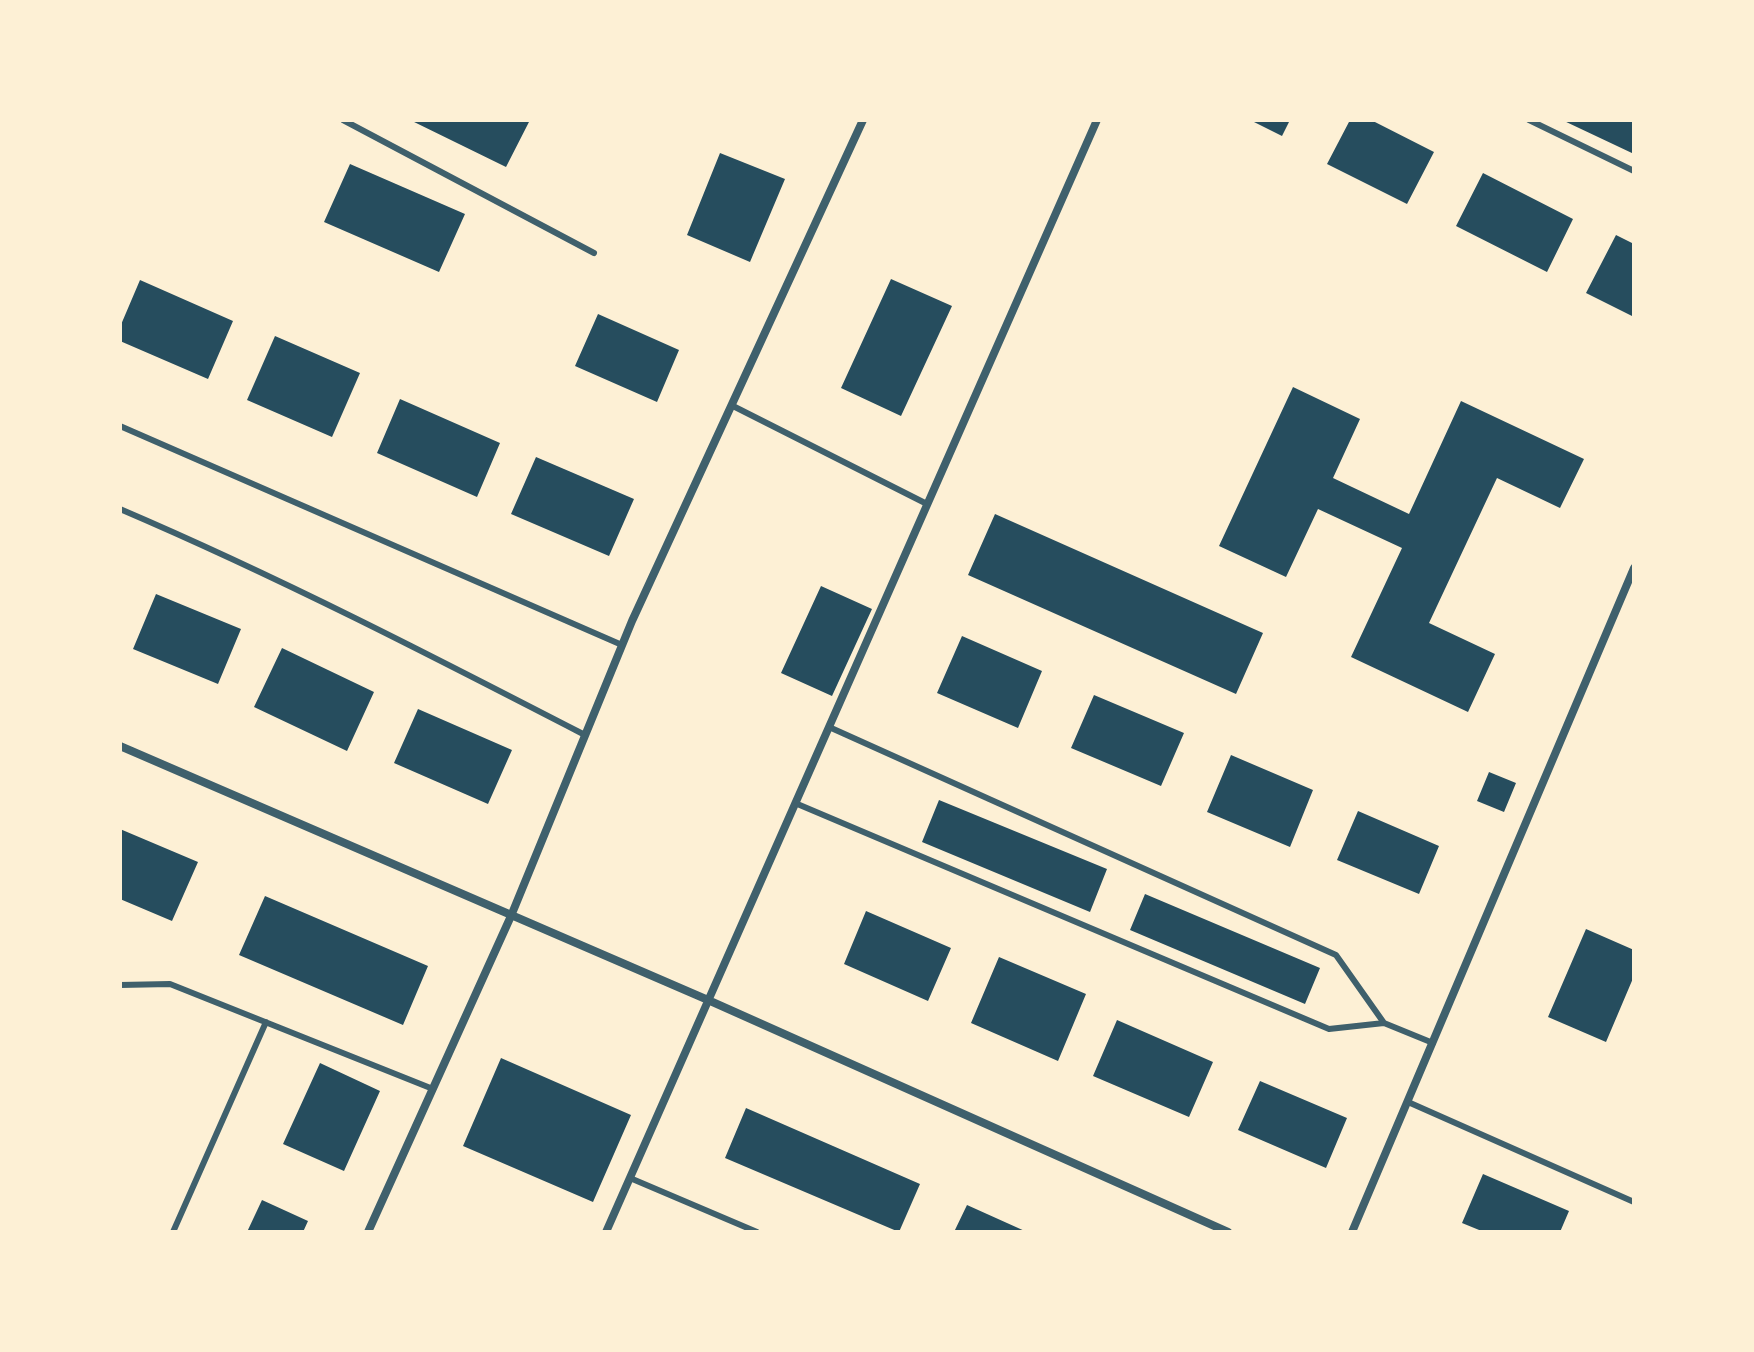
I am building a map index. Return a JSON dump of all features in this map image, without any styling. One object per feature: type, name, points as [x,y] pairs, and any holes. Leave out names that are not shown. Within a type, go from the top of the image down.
[{"type":"street","points":[[368,1232],[511,916],[622,645],[863,120]]},
{"type":"street","points":[[606,1232],[1097,120]]},
{"type":"street","points":[[1352,1232],[1634,568]]},
{"type":"street","points":[[120,746],[708,1000],[1228,1232]]},
{"type":"lane","points":[[343,120],[594,253]]},
{"type":"lane","points":[[1529,120],[1634,171]]},
{"type":"lane","points":[[731,405],[927,504]]},
{"type":"lane","points":[[120,426],[622,645]]},
{"type":"lane","points":[[120,509],[212,548],[585,735]]},
{"type":"lane","points":[[829,727],[1336,955],[1384,1023]]},
{"type":"lane","points":[[795,803],[1329,1029],[1384,1023],[1433,1043]]},
{"type":"lane","points":[[120,985],[170,984],[433,1089]]},
{"type":"lane","points":[[173,1232],[266,1022]]},
{"type":"lane","points":[[1408,1102],[1634,1202]]},
{"type":"lane","points":[[630,1178],[757,1232]]},
{"type":"building","points":[[410,120],[530,120],[506,167]]},
{"type":"building","points":[[1250,120],[1290,120],[1282,136]]},
{"type":"building","points":[[1350,120],[1371,120],[1434,152],[1407,204],[1327,164]]},
{"type":"building","points":[[1562,120],[1634,120],[1634,154]]},
{"type":"building","points":[[720,153],[785,179],[750,262],[687,235]]},
{"type":"building","points":[[350,164],[465,214],[439,272],[324,222]]},
{"type":"building","points":[[1483,173],[1573,219],[1547,272],[1456,226]]},
{"type":"building","points":[[1616,235],[1634,244],[1634,317],[1586,293]]},
{"type":"building","points":[[891,279],[952,306],[901,416],[841,388]]},
{"type":"building","points":[[140,280],[233,321],[208,379],[120,341],[120,327]]},
{"type":"building","points":[[598,314],[679,350],[657,402],[575,366]]},
{"type":"building","points":[[275,336],[360,373],[332,437],[247,400]]},
{"type":"building","points":[[1293,387],[1360,419],[1333,478],[1409,514],[1461,401],[1584,459],[1560,508],[1497,478],[1429,623],[1495,654],[1468,712],[1351,657],[1402,548],[1318,509],[1286,577],[1219,546]]},
{"type":"building","points":[[400,399],[500,443],[477,497],[377,453]]},
{"type":"building","points":[[536,457],[634,499],[609,556],[511,514]]},
{"type":"building","points":[[995,514],[1263,633],[1236,694],[968,575]]},
{"type":"building","points":[[821,586],[872,609],[832,696],[781,673]]},
{"type":"building","points":[[156,594],[241,629],[218,684],[133,649]]},
{"type":"building","points":[[962,636],[1042,671],[1018,728],[937,693]]},
{"type":"building","points":[[282,648],[374,692],[347,751],[254,707]]},
{"type":"building","points":[[1094,695],[1184,733],[1161,786],[1071,748]]},
{"type":"building","points":[[418,709],[512,750],[488,804],[394,763]]},
{"type":"building","points":[[1231,755],[1313,790],[1290,847],[1207,812]]},
{"type":"building","points":[[1489,772],[1516,783],[1504,812],[1477,801]]},
{"type":"building","points":[[939,800],[1107,869],[1090,912],[922,842]]},
{"type":"building","points":[[1358,811],[1439,846],[1419,894],[1337,860]]},
{"type":"building","points":[[120,829],[198,862],[172,921],[120,899]]},
{"type":"building","points":[[1145,894],[1320,968],[1305,1004],[1130,930]]},
{"type":"building","points":[[265,896],[428,966],[403,1025],[239,955]]},
{"type":"building","points":[[866,911],[951,948],[928,1001],[844,964]]},
{"type":"building","points":[[1586,929],[1634,950],[1634,976],[1606,1042],[1548,1017]]},
{"type":"building","points":[[999,957],[1086,994],[1058,1061],[971,1023]]},
{"type":"building","points":[[1117,1020],[1213,1062],[1189,1117],[1093,1076]]},
{"type":"building","points":[[501,1058],[631,1115],[593,1202],[463,1146]]},
{"type":"building","points":[[320,1063],[380,1091],[344,1171],[283,1144]]},
{"type":"building","points":[[1260,1081],[1347,1118],[1326,1168],[1238,1130]]},
{"type":"building","points":[[746,1108],[920,1184],[899,1232],[725,1158]]},
{"type":"building","points":[[1483,1174],[1569,1211],[1560,1232],[1484,1232],[1462,1223]]},
{"type":"building","points":[[262,1200],[308,1221],[303,1232],[247,1232]]},
{"type":"building","points":[[967,1205],[1027,1232],[954,1232]]}]
